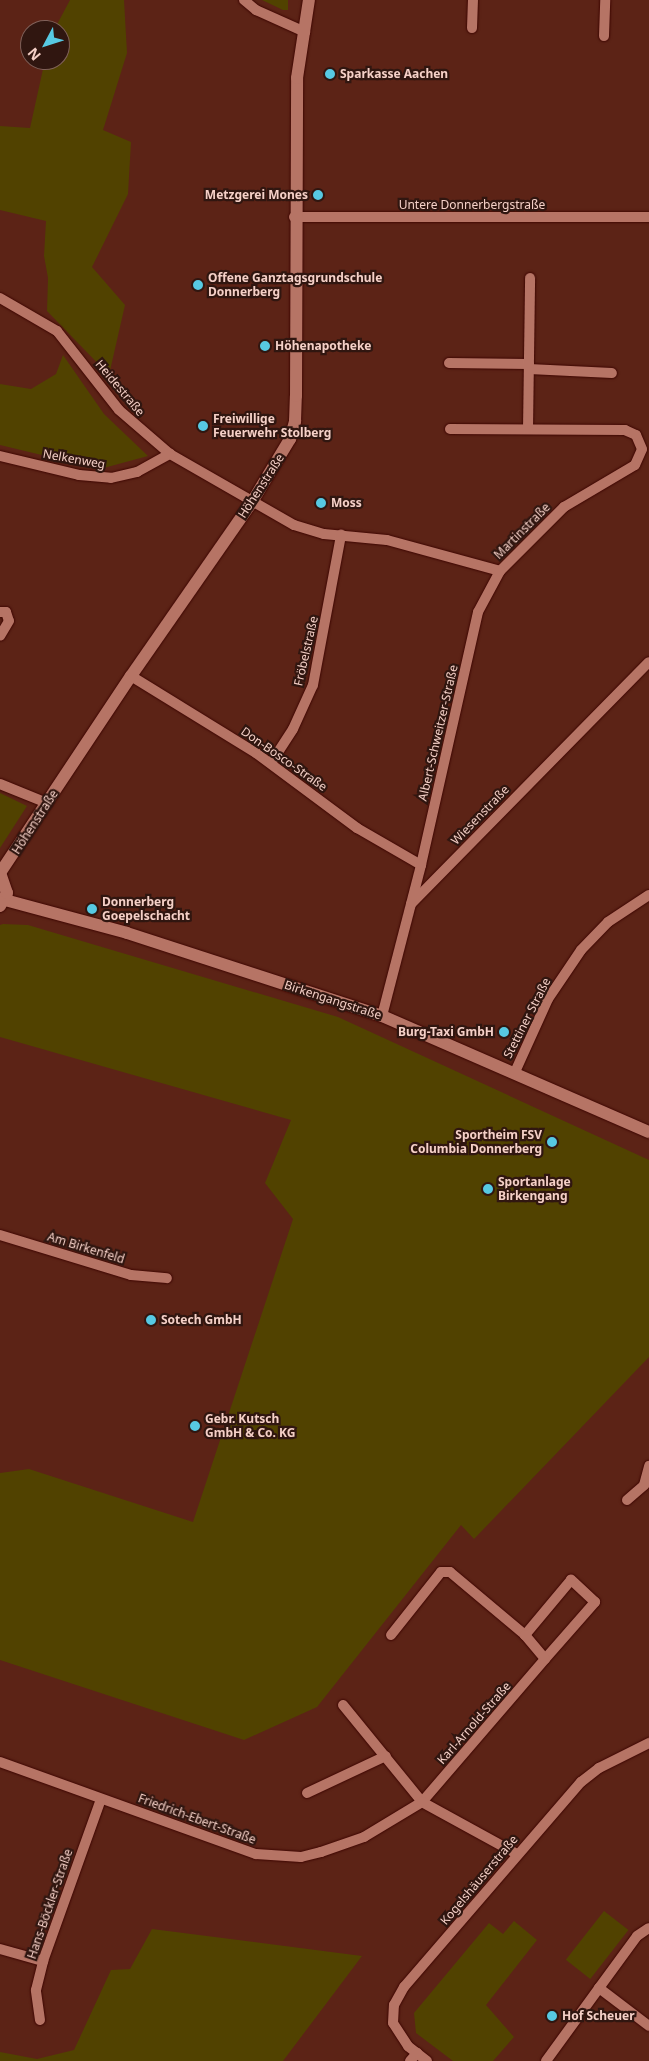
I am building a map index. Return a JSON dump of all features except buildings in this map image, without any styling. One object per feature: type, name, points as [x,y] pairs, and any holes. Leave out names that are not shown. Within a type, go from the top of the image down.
[{"type":"street","points":[[244,0],[256,10],[305,32]]},
{"type":"street","name":"Höhenstraße","points":[[0,873],[131,676],[282,457],[295,421],[294,217],[297,78],[309,0]]},
{"type":"street","points":[[472,28],[473,0]]},
{"type":"street","points":[[604,36],[605,0]]},
{"type":"street","name":"Untere Donnerbergstraße","points":[[294,217],[649,217]]},
{"type":"street","points":[[528,429],[530,278]]},
{"type":"street","name":"Heidestraße","points":[[0,298],[56,331],[120,410],[170,454],[252,502]]},
{"type":"street","points":[[448,362],[612,373]]},
{"type":"street","name":"Martinstraße","points":[[252,502],[294,525],[324,534],[387,540],[500,570],[564,508],[635,466],[641,458],[641,441],[626,430],[450,429]]},
{"type":"street","name":"Nelkenweg","points":[[0,456],[79,475],[111,478],[137,472],[170,454]]},
{"type":"street","name":"Fröbelstraße","points":[[271,763],[293,729],[313,685],[341,535]]},
{"type":"street","name":"Albert-Schweitzer-Straße","points":[[410,905],[421,865],[478,612],[500,570]]},
{"type":"street","points":[[0,612],[6,612],[9,622],[0,636]]},
{"type":"street","name":"Wiesenstraße","points":[[410,905],[649,662]]},
{"type":"street","name":"Don-Bosco-Straße","points":[[131,676],[271,763],[357,828],[421,865]]},
{"type":"street","points":[[0,784],[47,803]]},
{"type":"street","points":[[0,873],[6,886],[2,903]]},
{"type":"street","name":"Stettiner Straße","points":[[515,1072],[548,1000],[577,955],[608,922],[649,895]]},
{"type":"street","name":"Birkengangstraße","points":[[2,903],[127,934],[382,1016],[515,1072],[649,1132]]},
{"type":"street","points":[[382,1016],[410,905]]},
{"type":"street","name":"Am Birkenfeld","points":[[0,1235],[131,1275],[167,1278]]},
{"type":"street","points":[[627,1500],[644,1485],[649,1466]]},
{"type":"street","points":[[391,1635],[441,1572],[450,1572],[525,1635],[545,1659]]},
{"type":"street","name":"Karl-Arnold-Straße","points":[[422,1802],[594,1602],[571,1580],[525,1635]]},
{"type":"street","points":[[344,1705],[422,1802],[517,1854]]},
{"type":"street","name":"Kogelshäuserstraße","points":[[427,2061],[413,2057],[393,2023],[394,2005],[399,1995],[517,1854],[581,1782],[599,1768],[649,1743]]},
{"type":"street","points":[[307,1794],[386,1756]]},
{"type":"street","name":"Friedrich-Ebert-Straße","points":[[0,1762],[256,1854],[286,1857],[321,1852],[364,1837],[422,1802]]},
{"type":"street","name":"Hans-Böckler-Straße","points":[[40,2020],[36,1990],[43,1961],[101,1799]]},
{"type":"street","points":[[546,2061],[636,1936],[649,1928]]},
{"type":"street","points":[[0,1949],[43,1961]]},
{"type":"street","points":[[599,1988],[649,2026]]},
{"type":"shaded area","points":[[70,0],[124,0],[127,53],[103,130],[131,142],[128,194],[92,267],[125,305],[109,375],[47,311],[48,278],[44,256],[46,221],[0,210],[0,126],[30,128],[43,70],[70,70],[70,20],[59,20]]},
{"type":"shaded area","points":[[262,0],[288,0],[288,10],[283,10]]},
{"type":"shaded area","points":[[63,355],[104,414],[148,456],[100,469],[0,445],[0,384],[31,389],[56,374]]},
{"type":"shaded area","points":[[0,793],[27,806],[0,848]]},
{"type":"shaded area","points":[[0,925],[28,925],[338,1017],[649,1160],[649,1357],[474,1539],[461,1525],[317,1707],[244,1740],[0,1660],[0,1473],[29,1469],[193,1522],[293,1219],[265,1183],[291,1120],[0,1037]]},
{"type":"shaded area","points":[[604,1911],[628,1930],[590,1979],[566,1960]]},
{"type":"shaded area","points":[[514,1921],[537,1940],[486,2005],[514,2037],[493,2061],[453,2061],[416,2033],[414,2013],[489,1923],[503,1934]]},
{"type":"shaded area","points":[[152,1929],[362,1956],[283,2061],[0,2061],[0,2052],[37,2059],[74,2050],[111,1970],[130,1969]]},
{"type":"place","name":"Sparkasse Aachen","points":[[330,74]]},
{"type":"place","name":"Metzgerei Mones","points":[[318,195]]},
{"type":"place","name":"Offene Ganztagsgrundschule Donnerberg","points":[[198,285]]},
{"type":"place","name":"Höhenapotheke","points":[[265,346]]},
{"type":"place","name":"Freiwillige Feuerwehr Stolberg","points":[[203,426]]},
{"type":"place","name":"Moss","points":[[321,503]]},
{"type":"place","name":"Donnerberg Goepelschacht","points":[[92,909]]},
{"type":"place","name":"Burg-Taxi GmbH","points":[[504,1032]]},
{"type":"place","name":"Sportheim FSV Columbia Donnerberg","points":[[552,1142]]},
{"type":"place","name":"Sportanlage Birkengang","points":[[488,1189]]},
{"type":"place","name":"Sotech GmbH","points":[[151,1320]]},
{"type":"place","name":"Gebr. Kutsch GmbH & Co. KG","points":[[195,1426]]},
{"type":"place","name":"Hof Scheuer","points":[[552,2016]]}]
